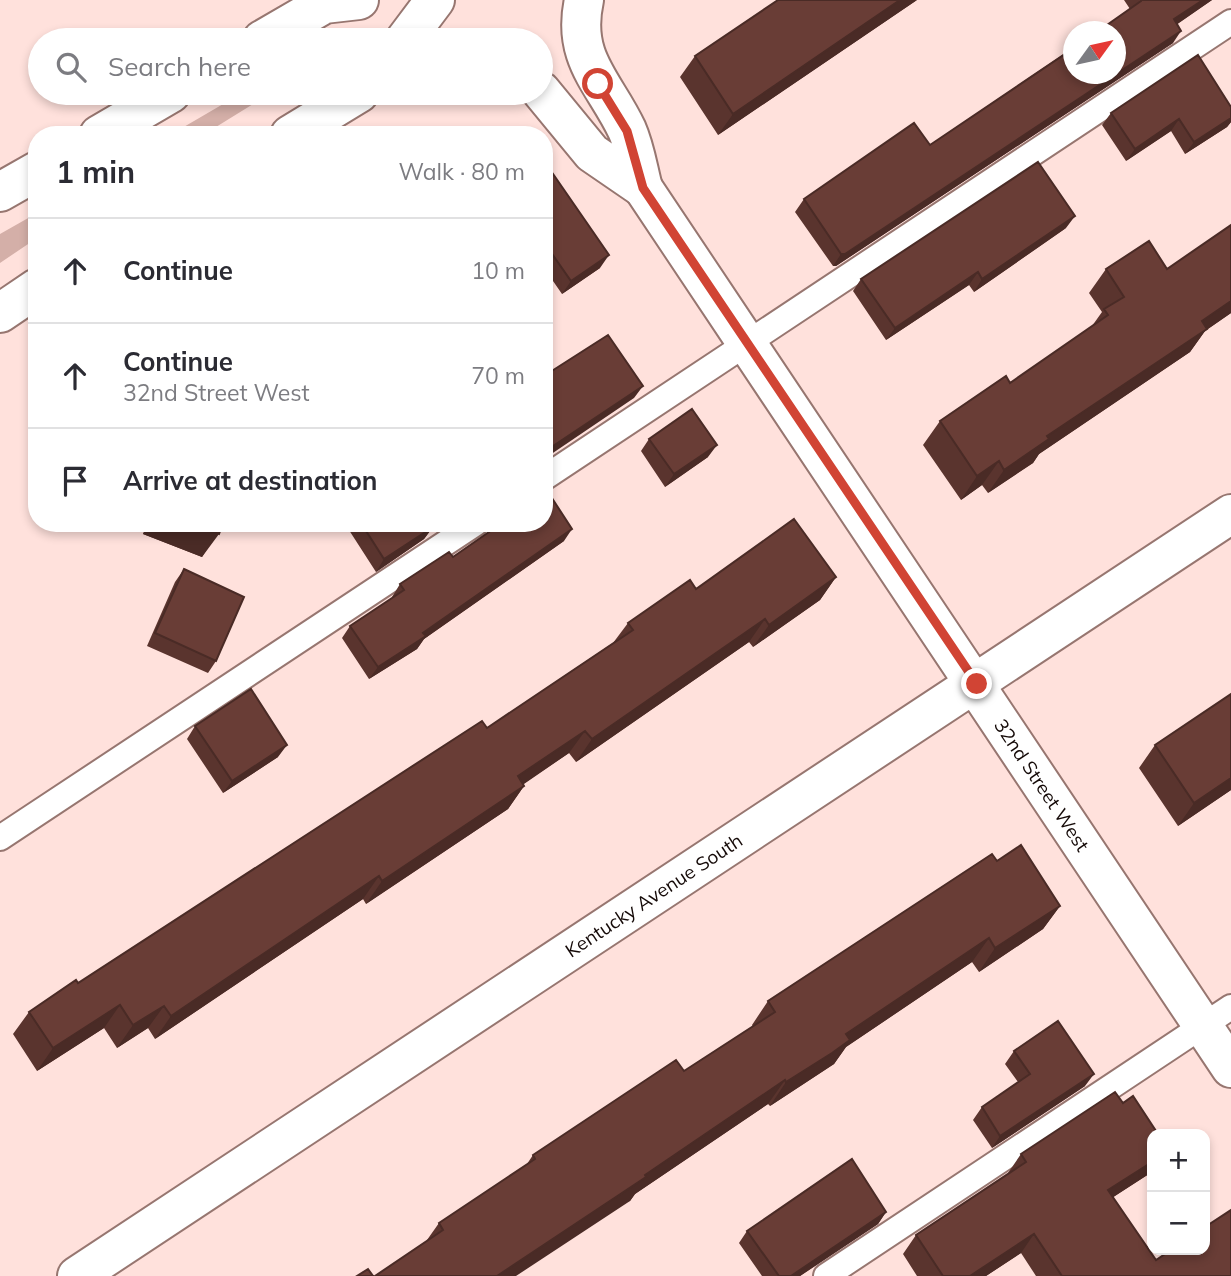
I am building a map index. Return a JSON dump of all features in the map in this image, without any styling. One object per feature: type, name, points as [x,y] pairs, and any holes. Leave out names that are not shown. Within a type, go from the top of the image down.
[{"type":"street","points":[[283,28],[324,4],[359,0]]},
{"type":"street","points":[[414,28],[435,0]]},
{"type":"street","points":[[584,0],[581,35],[587,62],[627,131],[643,188]]},
{"type":"street","points":[[114,126],[150,105]]},
{"type":"street","points":[[305,126],[339,105]]},
{"type":"street","points":[[553,105],[592,153],[643,188]]},
{"type":"street","points":[[0,192],[28,176]]},
{"type":"street","name":"32nd Street West","points":[[643,188],[977,684],[1217,1017],[1231,1068]]},
{"type":"street","points":[[0,313],[28,294]]},
{"type":"street","name":"Kentucky Avenue South","points":[[77,1276],[1231,514]]},
{"type":"lane","points":[[553,472],[1231,22]]},
{"type":"lane","points":[[0,838],[462,532]]},
{"type":"lane","points":[[826,1276],[1217,1017]]},
{"type":"shaded area","points":[[221,105],[252,105],[218,126],[185,126]]},
{"type":"shaded area","points":[[28,218],[28,244],[0,263],[0,234]]},
{"type":"building","points":[[778,0],[900,0],[733,114],[695,56]]},
{"type":"building","points":[[1203,0],[1174,19],[1181,31],[1126,68],[1126,21],[1113,21],[1141,1]]},
{"type":"building","points":[[1063,55],[1063,84],[1101,84],[845,254],[841,254],[804,199],[914,123],[930,145]]},
{"type":"building","points":[[1198,55],[1231,107],[1231,118],[1194,142],[1179,119],[1135,149],[1111,113]]},
{"type":"building","points":[[1038,162],[1075,216],[982,279],[978,272],[895,328],[861,279]]},
{"type":"building","points":[[553,174],[609,255],[571,281],[553,255]]},
{"type":"building","points":[[1231,225],[1231,301],[1202,321],[1207,329],[1047,436],[1049,439],[1004,470],[999,461],[977,476],[940,421],[1006,376],[1010,383],[1108,315],[1104,309],[1124,297],[1106,269],[1149,241],[1167,269]]},
{"type":"building","points":[[608,335],[643,386],[553,446],[553,370]]},
{"type":"building","points":[[692,409],[717,445],[674,474],[649,439]]},
{"type":"building","points":[[553,500],[572,529],[423,633],[426,636],[378,667],[350,626],[404,590],[400,584],[449,552],[453,557],[489,532],[553,532]]},
{"type":"building","points":[[794,519],[836,577],[769,625],[765,619],[592,739],[585,731],[518,776],[524,786],[382,881],[379,876],[171,1016],[164,1006],[133,1025],[120,1005],[53,1048],[29,1012],[482,721],[487,728],[633,630],[628,623],[690,580],[696,589]]},
{"type":"building","points":[[367,532],[425,532],[384,559]]},
{"type":"building","points":[[184,569],[244,597],[216,661],[155,633]]},
{"type":"building","points":[[251,689],[287,745],[232,781],[195,726]]},
{"type":"building","points":[[1231,694],[1231,778],[1194,803],[1155,745]]},
{"type":"building","points":[[1021,845],[1060,906],[995,948],[989,938],[846,1034],[850,1040],[832,1053],[786,1082],[785,1080],[497,1276],[375,1276],[443,1230],[439,1223],[535,1159],[533,1155],[676,1060],[684,1071],[775,1012],[768,1001],[992,854],[997,861]]},
{"type":"building","points":[[1058,1021],[1094,1074],[1000,1136],[982,1107],[1030,1074],[1014,1051]]},
{"type":"building","points":[[1115,1092],[1123,1103],[1133,1096],[1155,1129],[1147,1129],[1147,1165],[1108,1190],[1147,1247],[1147,1255],[1153,1255],[1156,1260],[1164,1255],[1210,1255],[1210,1224],[1231,1210],[1231,1276],[1062,1276],[1034,1234],[970,1276],[943,1276],[916,1235],[1026,1162],[1021,1154]]},
{"type":"building","points":[[852,1159],[886,1212],[791,1276],[779,1276],[747,1231]]},
{"type":"building","points":[[368,1269],[373,1276],[357,1276]]},
{"type":"route","points":[[598,84],[627,131],[643,188],[977,684]]}]
